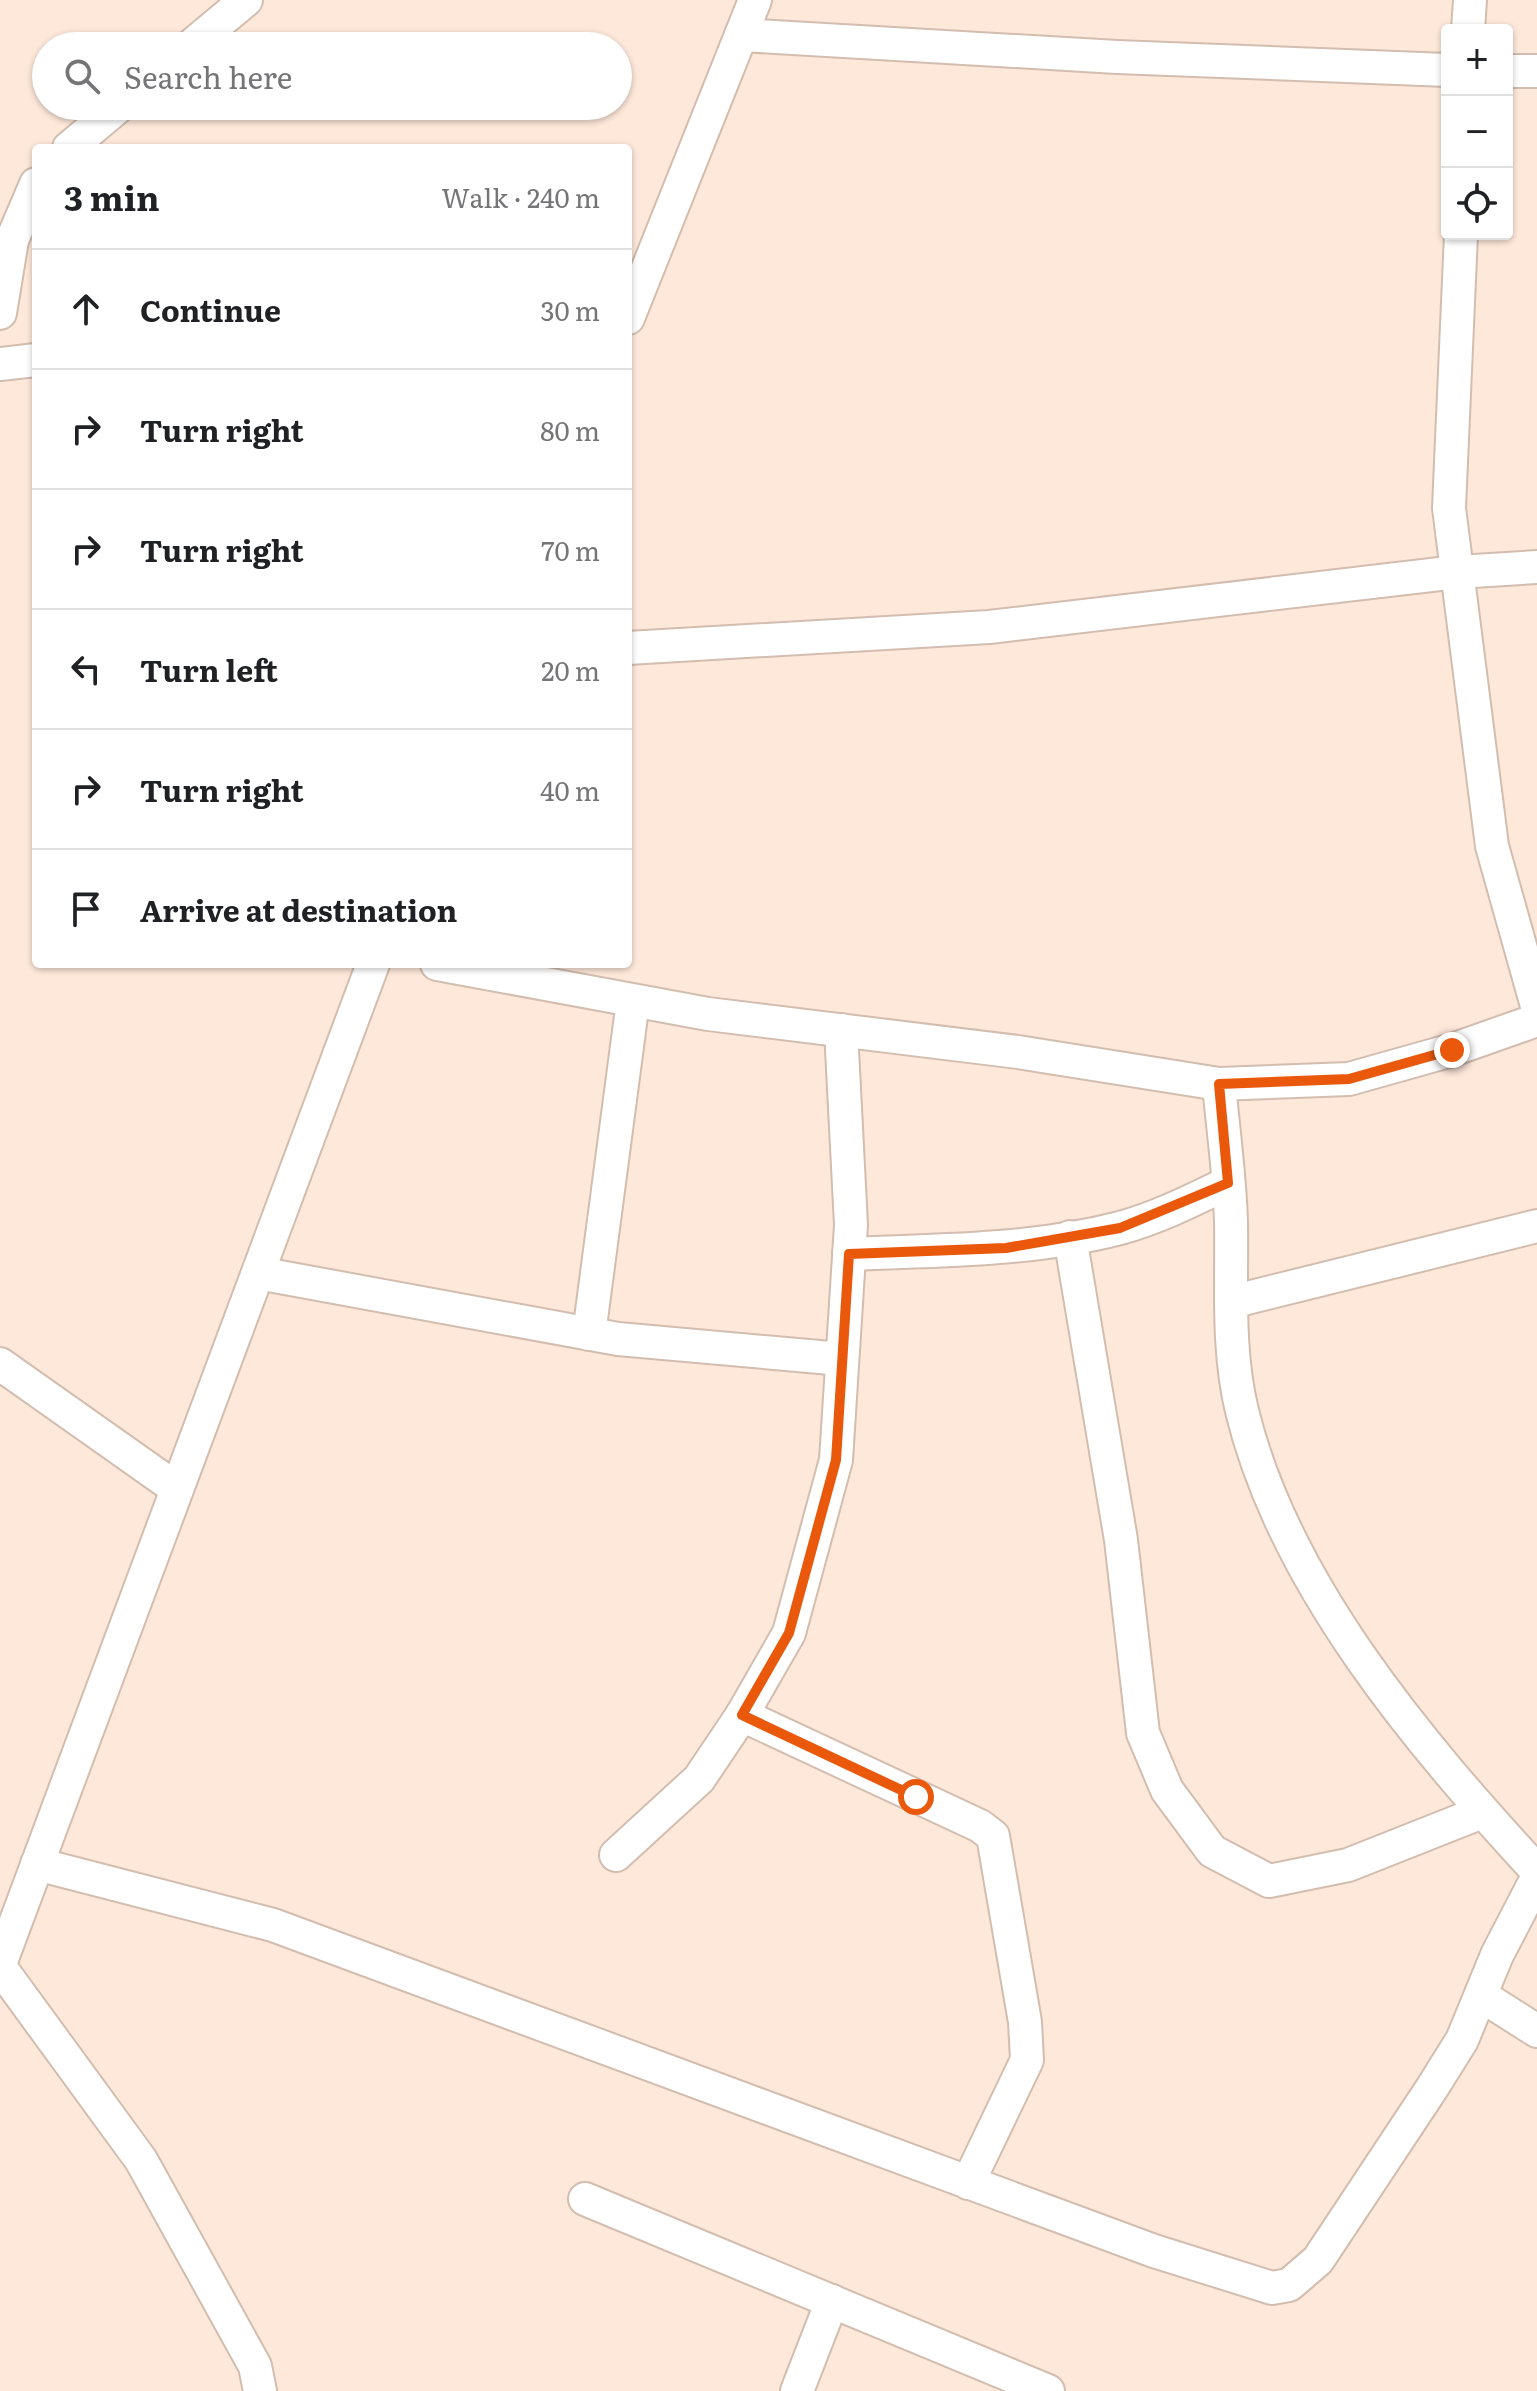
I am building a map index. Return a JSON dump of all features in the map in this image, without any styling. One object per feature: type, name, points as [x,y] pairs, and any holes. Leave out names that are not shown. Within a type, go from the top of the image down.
[{"type":"street","points":[[208,32],[246,0]]},
{"type":"street","points":[[632,307],[755,0]]},
{"type":"street","points":[[1468,24],[1470,0]]},
{"type":"street","points":[[741,35],[1117,57],[1441,70]]},
{"type":"street","points":[[1513,71],[1537,71]]},
{"type":"street","points":[[74,144],[102,120]]},
{"type":"street","points":[[0,313],[12,240],[32,193]]},
{"type":"street","points":[[1461,240],[1449,508],[1492,846],[1537,1006]]},
{"type":"street","points":[[0,364],[32,360]]},
{"type":"street","points":[[632,648],[989,627],[1457,572],[1537,567]]},
{"type":"street","points":[[260,2391],[255,2366],[141,2160],[0,1965],[372,968]]},
{"type":"street","points":[[458,968],[708,1014],[1018,1052],[1219,1084],[1349,1079],[1452,1050],[1537,1020]]},
{"type":"street","points":[[589,1334],[633,1001]]},
{"type":"street","points":[[616,1855],[699,1779],[742,1715],[789,1633],[836,1460],[849,1254],[841,1030]]},
{"type":"street","points":[[1219,1084],[1228,1183],[1231,1302],[1242,1410],[1272,1499],[1318,1593],[1434,1756],[1537,1871]]},
{"type":"street","points":[[849,1254],[1006,1248],[1120,1228],[1228,1183]]},
{"type":"street","points":[[1231,1302],[1537,1226]]},
{"type":"street","points":[[1070,1237],[1121,1540],[1143,1733],[1167,1790],[1212,1851],[1269,1881],[1348,1865],[1482,1812]]},
{"type":"street","points":[[258,1273],[589,1334],[842,1359]]},
{"type":"street","points":[[0,1364],[177,1489]]},
{"type":"street","points":[[742,1715],[970,1821],[993,1836],[1025,2022],[1027,2060],[968,2183]]},
{"type":"street","points":[[37,1864],[273,1925],[968,2183],[1253,2284],[1272,2288],[1289,2285],[1318,2260],[1440,2076],[1482,1996],[1497,1955],[1537,1878]]},
{"type":"street","points":[[1482,1996],[1537,2031]]},
{"type":"street","points":[[585,2199],[1048,2391]]},
{"type":"street","points":[[797,2391],[832,2301]]},
{"type":"route","points":[[916,1797],[742,1715],[789,1633],[836,1460],[849,1254],[1006,1248],[1120,1228],[1177,1208],[1228,1183],[1219,1084],[1349,1079],[1452,1050]]}]
